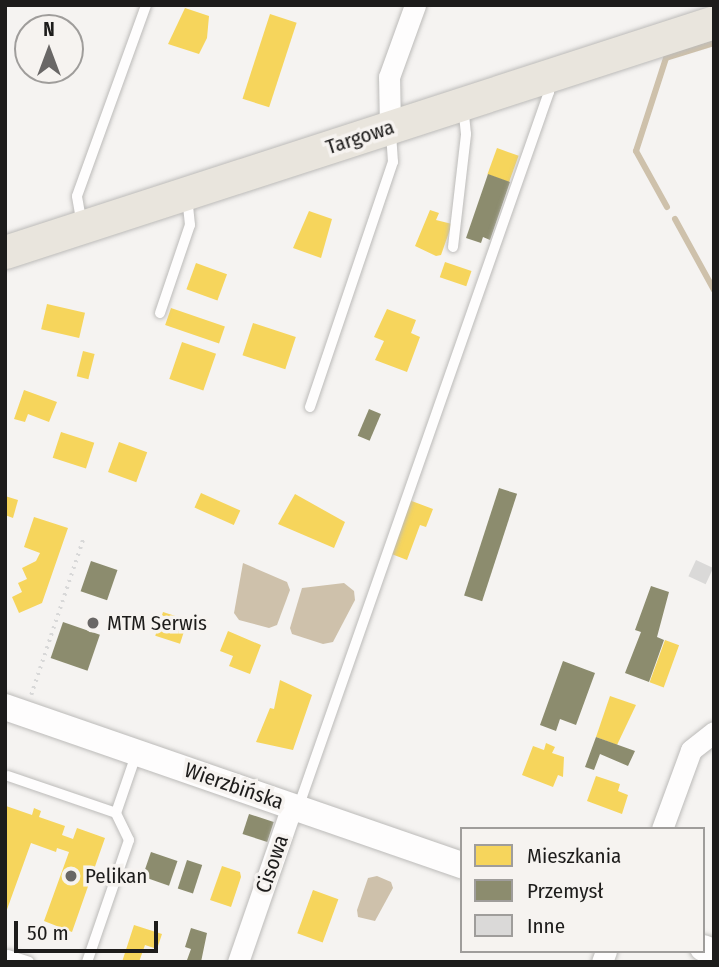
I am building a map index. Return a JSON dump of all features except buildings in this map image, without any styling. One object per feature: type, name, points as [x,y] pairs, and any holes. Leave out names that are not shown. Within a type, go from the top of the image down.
[{"type":"main road","name":"Targowa","points":[[5,252],[714,22]]},
{"type":"street","points":[[390,127],[389,77],[415,5]]},
{"type":"street","name":"Wierzbińska","points":[[15,710],[460,864]]},
{"type":"street","points":[[663,827],[691,750],[714,732]]},
{"type":"street","name":"Cisowa","points":[[238,962],[295,807]]},
{"type":"lane","points":[[82,228],[78,196],[146,5]]},
{"type":"lane","points":[[295,807],[549,92],[548,75]]},
{"type":"lane","points":[[453,247],[465,144],[463,103]]},
{"type":"lane","points":[[310,407],[393,162],[390,127]]},
{"type":"lane","points":[[160,313],[190,225],[187,193]]},
{"type":"lane","points":[[87,962],[129,840],[116,813],[137,752]]},
{"type":"lane","points":[[8,776],[116,813]]},
{"type":"lane","points":[[8,955],[29,962]]},
{"type":"path","points":[[15,710],[84,537]]},
{"type":"shaded area","points":[[243,563],[287,582],[290,590],[277,625],[269,628],[239,620],[234,613]]},
{"type":"shaded area","points":[[344,583],[354,591],[355,600],[333,642],[323,644],[292,634],[290,628],[302,588]]},
{"type":"shaded area","points":[[377,876],[391,882],[393,888],[375,921],[358,917],[357,910],[368,878]]},
{"type":"waterway","points":[[667,207],[636,151],[666,58],[714,43]]},
{"type":"waterway","points":[[675,219],[714,290]]},
{"type":"place","name":"MTM Serwis","points":[[93,623]]},
{"type":"place","name":"Pelikan","points":[[71,876]]}]
